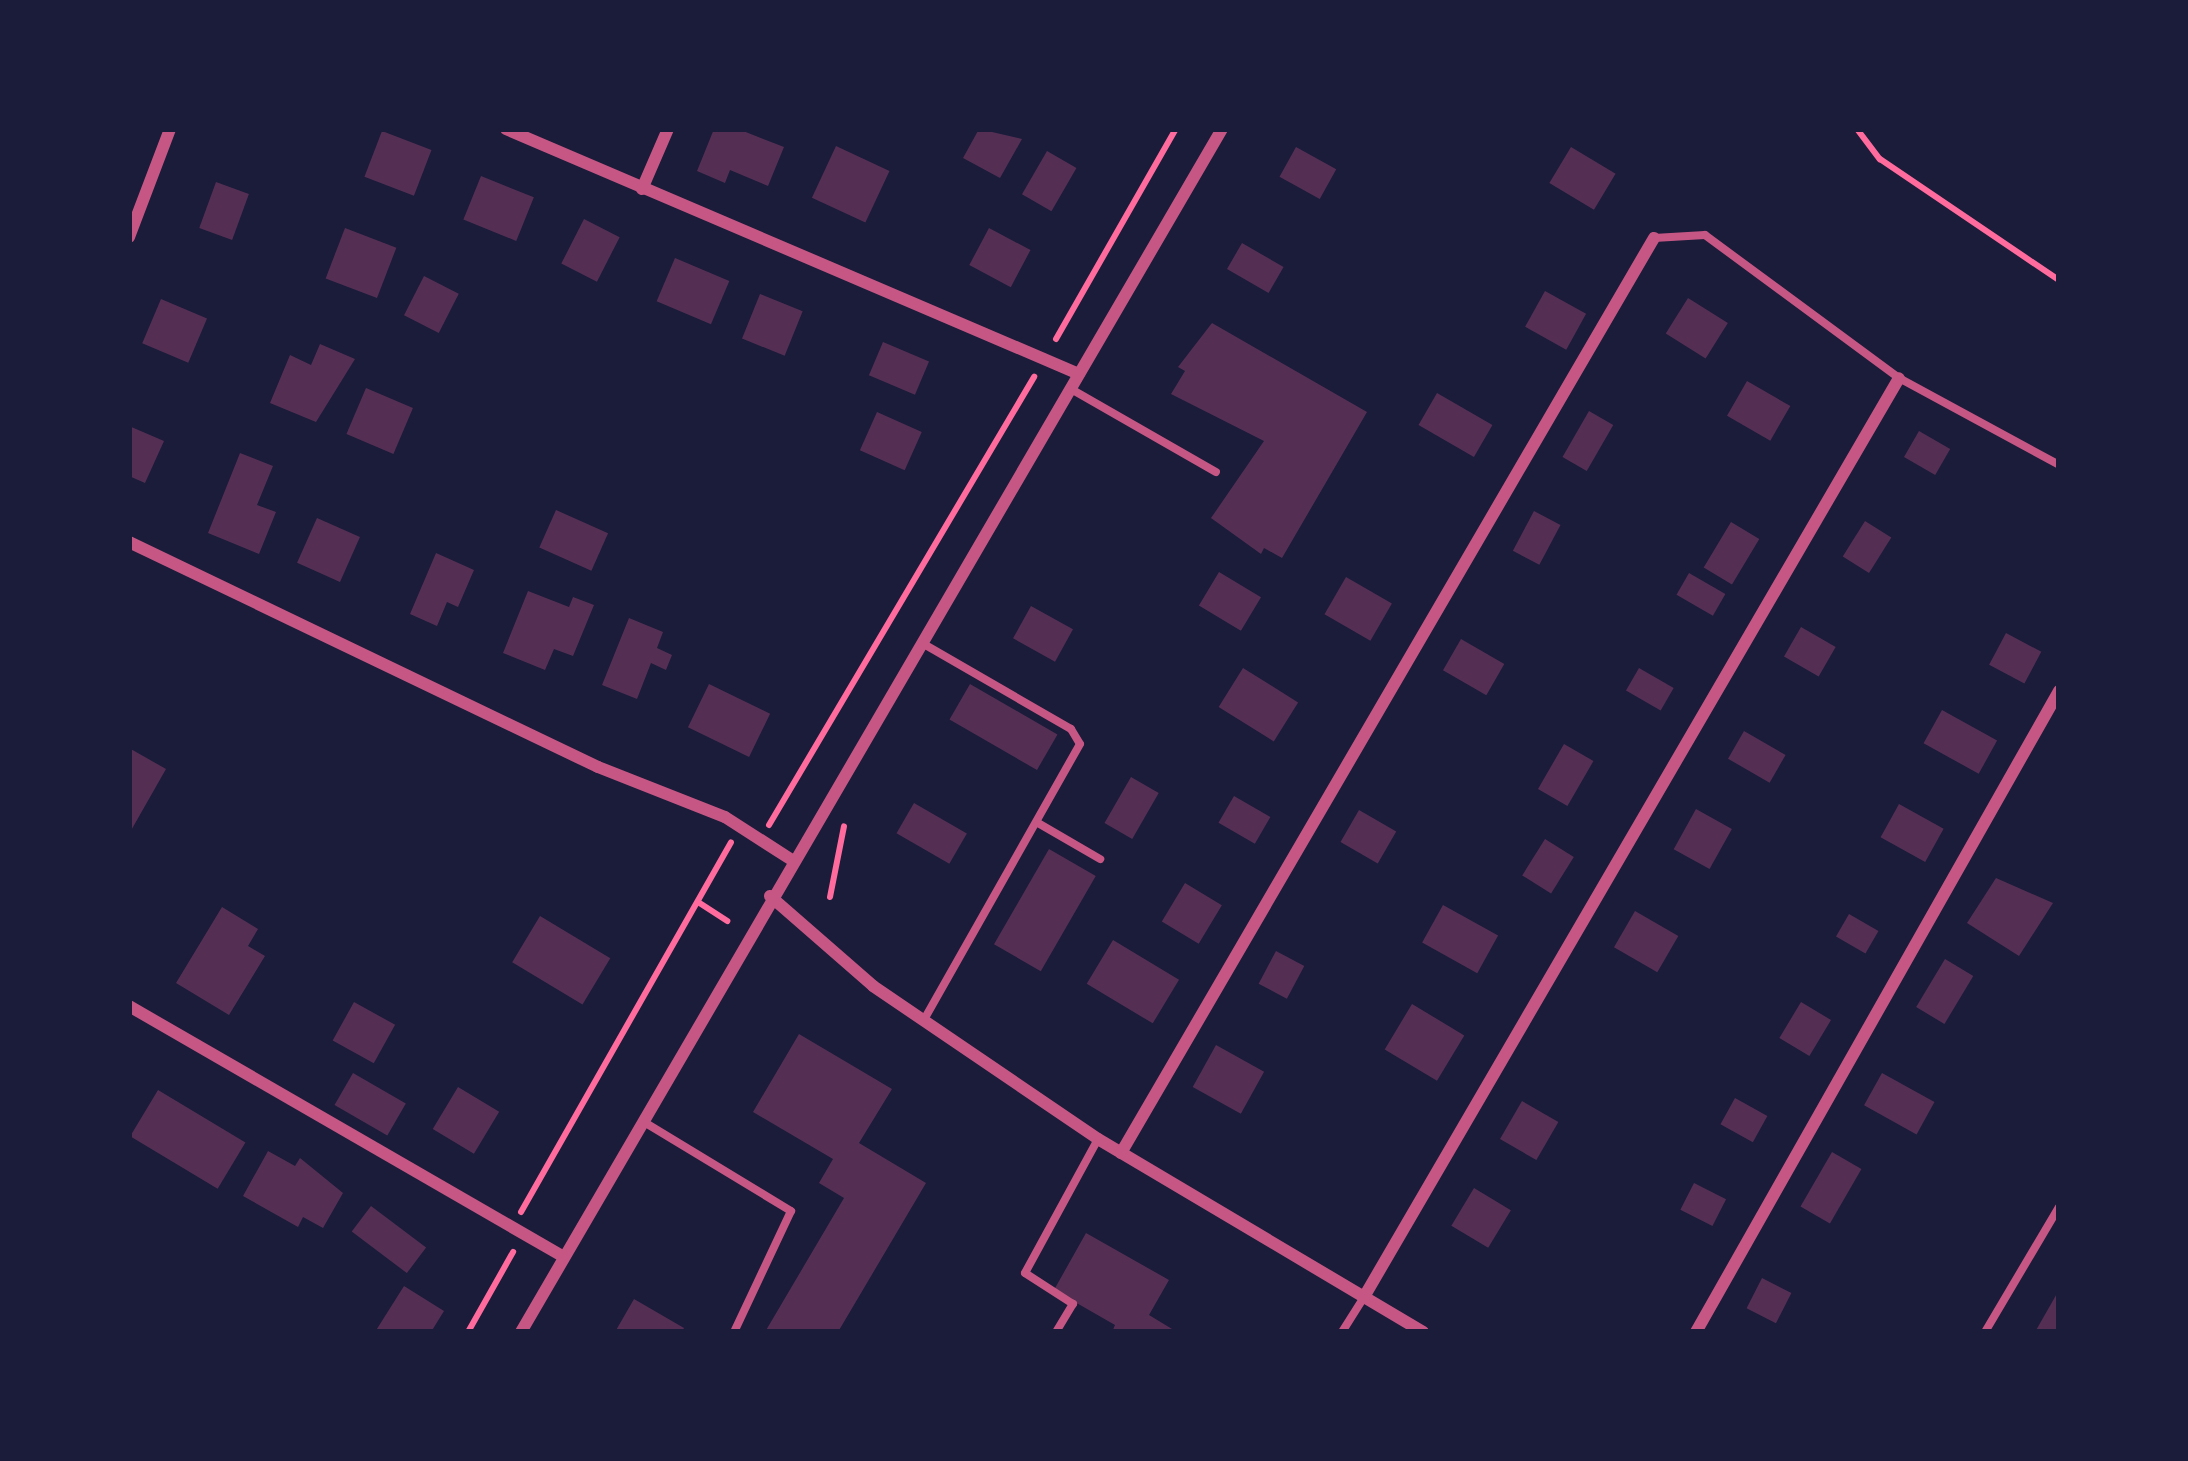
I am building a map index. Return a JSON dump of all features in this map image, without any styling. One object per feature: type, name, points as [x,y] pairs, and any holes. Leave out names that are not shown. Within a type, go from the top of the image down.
[{"type":"street","points":[[129,237],[170,129]]},
{"type":"street","points":[[506,129],[1078,374]]},
{"type":"street","points":[[642,189],[668,129]]},
{"type":"street","points":[[521,1332],[770,896],[1222,129]]},
{"type":"street","points":[[1120,1153],[1654,238]]},
{"type":"street","points":[[1364,1298],[1899,378]]},
{"type":"street","points":[[129,542],[760,839],[792,860]]},
{"type":"street","points":[[1696,1332],[2059,691]]},
{"type":"street","points":[[770,896],[923,1022],[1098,1139],[1423,1332]]},
{"type":"street","points":[[129,1006],[564,1257]]},
{"type":"lane","points":[[1654,238],[1706,235],[1899,378],[2059,465]]},
{"type":"lane","points":[[1070,388],[1216,472]]},
{"type":"lane","points":[[920,642],[1079,736],[1078,754],[923,1022]]},
{"type":"lane","points":[[1038,823],[1100,859]]},
{"type":"lane","points":[[644,1122],[791,1211],[734,1332]]},
{"type":"lane","points":[[1056,1332],[1072,1304],[1024,1273],[1098,1139]]},
{"type":"lane","points":[[1985,1332],[2059,1207]]},
{"type":"lane","points":[[1342,1332],[1364,1298]]},
{"type":"path","points":[[760,839],[1176,129]]},
{"type":"path","points":[[1857,129],[1880,160],[2059,280]]},
{"type":"path","points":[[830,897],[833,852],[848,817]]},
{"type":"path","points":[[467,1332],[524,1234],[520,1214],[739,829]]},
{"type":"path","points":[[698,902],[727,921]]},
{"type":"building","points":[[714,129],[738,129],[784,147],[768,186],[730,170],[725,183],[697,171]]},
{"type":"building","points":[[979,129],[1022,139],[1000,178],[963,158]]},
{"type":"building","points":[[382,131],[431,150],[414,196],[364,177]]},
{"type":"building","points":[[836,146],[889,171],[865,223],[812,198]]},
{"type":"building","points":[[1296,147],[1336,169],[1320,199],[1280,177]]},
{"type":"building","points":[[1571,147],[1616,174],[1594,210],[1549,183]]},
{"type":"building","points":[[1047,151],[1076,168],[1051,211],[1022,194]]},
{"type":"building","points":[[481,176],[534,197],[516,241],[463,220]]},
{"type":"building","points":[[216,182],[249,194],[232,240],[199,228]]},
{"type":"building","points":[[584,219],[620,237],[597,282],[561,264]]},
{"type":"building","points":[[345,228],[396,248],[377,298],[326,278]]},
{"type":"building","points":[[989,228],[1030,250],[1011,287],[969,265]]},
{"type":"building","points":[[1242,243],[1284,267],[1269,293],[1227,269]]},
{"type":"building","points":[[675,258],[729,281],[711,324],[657,301]]},
{"type":"building","points":[[424,276],[459,294],[439,333],[404,315]]},
{"type":"building","points":[[1545,291],[1586,314],[1566,350],[1525,327]]},
{"type":"building","points":[[760,294],[803,311],[785,356],[742,339]]},
{"type":"building","points":[[1688,298],[1728,323],[1706,359],[1666,334]]},
{"type":"building","points":[[161,299],[207,319],[188,363],[142,343]]},
{"type":"building","points":[[1212,323],[1367,412],[1282,558],[1264,548],[1261,554],[1211,518],[1264,441],[1171,394],[1185,371],[1178,367]]},
{"type":"building","points":[[883,342],[929,362],[915,395],[869,375]]},
{"type":"building","points":[[320,344],[355,359],[316,422],[270,403],[290,355],[311,365]]},
{"type":"building","points":[[1747,381],[1790,406],[1770,441],[1727,416]]},
{"type":"building","points":[[366,388],[413,408],[393,454],[346,434]]},
{"type":"building","points":[[1437,393],[1492,425],[1474,457],[1418,425]]},
{"type":"building","points":[[1589,411],[1613,425],[1587,471],[1562,457]]},
{"type":"building","points":[[877,412],[922,432],[905,470],[860,450]]},
{"type":"building","points":[[129,426],[164,441],[145,483],[129,476]]},
{"type":"building","points":[[1919,431],[1950,449],[1935,475],[1904,457]]},
{"type":"building","points":[[240,453],[273,466],[257,505],[276,512],[259,554],[208,533]]},
{"type":"building","points":[[556,510],[608,533],[591,571],[539,547]]},
{"type":"building","points":[[1534,511],[1560,525],[1539,565],[1513,551]]},
{"type":"building","points":[[317,518],[360,537],[340,582],[297,563]]},
{"type":"building","points":[[1865,521],[1891,537],[1869,573],[1843,557]]},
{"type":"building","points":[[1731,522],[1759,539],[1732,584],[1704,567]]},
{"type":"building","points":[[436,553],[474,570],[458,607],[447,602],[437,626],[410,614]]},
{"type":"building","points":[[1219,572],[1261,597],[1241,631],[1199,605]]},
{"type":"building","points":[[1689,573],[1725,594],[1713,616],[1676,595]]},
{"type":"building","points":[[1346,577],[1392,604],[1370,641],[1324,614]]},
{"type":"building","points":[[528,591],[569,607],[573,597],[594,605],[573,656],[554,649],[545,670],[503,653]]},
{"type":"building","points":[[1031,606],[1073,629],[1055,662],[1013,638]]},
{"type":"building","points":[[629,618],[663,632],[657,648],[672,655],[666,670],[651,663],[637,699],[602,685]]},
{"type":"building","points":[[1801,627],[1836,647],[1819,676],[1784,656]]},
{"type":"building","points":[[2006,633],[2041,652],[2024,684],[1989,665]]},
{"type":"building","points":[[1461,639],[1504,664],[1486,695],[1443,670]]},
{"type":"building","points":[[1243,668],[1298,702],[1274,741],[1219,707]]},
{"type":"building","points":[[1639,668],[1674,688],[1661,711],[1626,691]]},
{"type":"building","points":[[709,684],[770,714],[749,757],[688,727]]},
{"type":"building","points":[[970,684],[1057,734],[1037,770],[950,720]]},
{"type":"building","points":[[1942,710],[1997,741],[1979,774],[1924,743]]},
{"type":"building","points":[[1744,731],[1786,755],[1770,783],[1728,759]]},
{"type":"building","points":[[1564,744],[1593,761],[1567,806],[1538,789]]},
{"type":"building","points":[[129,748],[166,769],[129,834]]},
{"type":"building","points":[[1131,777],[1159,793],[1132,839],[1104,823]]},
{"type":"building","points":[[1234,796],[1270,817],[1255,844],[1218,823]]},
{"type":"building","points":[[914,803],[967,834],[949,864],[896,833]]},
{"type":"building","points":[[1899,804],[1944,829],[1925,862],[1881,837]]},
{"type":"building","points":[[1696,809],[1732,829],[1710,869],[1674,849]]},
{"type":"building","points":[[1359,810],[1396,832],[1378,864],[1340,842]]},
{"type":"building","points":[[1545,839],[1574,857],[1551,893],[1522,875]]},
{"type":"building","points":[[1049,849],[1096,876],[1041,971],[994,944]]},
{"type":"building","points":[[1996,878],[2053,903],[2019,956],[1967,923]]},
{"type":"building","points":[[1185,883],[1222,905],[1199,944],[1162,922]]},
{"type":"building","points":[[1443,905],[1498,936],[1477,973],[1422,943]]},
{"type":"building","points":[[222,907],[258,929],[248,946],[265,956],[229,1015],[176,983]]},
{"type":"building","points":[[1635,911],[1678,936],[1657,972],[1614,947]]},
{"type":"building","points":[[1849,914],[1878,931],[1865,954],[1836,937]]},
{"type":"building","points":[[540,916],[610,958],[582,1005],[512,962]]},
{"type":"building","points":[[1113,940],[1179,980],[1153,1023],[1087,984]]},
{"type":"building","points":[[1276,951],[1304,966],[1287,999],[1259,984]]},
{"type":"building","points":[[1945,959],[1973,976],[1944,1024],[1916,1007]]},
{"type":"building","points":[[354,1002],[395,1025],[374,1063],[333,1040]]},
{"type":"building","points":[[1801,1002],[1831,1020],[1809,1056],[1779,1038]]},
{"type":"building","points":[[1412,1004],[1464,1035],[1437,1081],[1385,1049]]},
{"type":"building","points":[[799,1034],[892,1089],[859,1143],[926,1183],[838,1332],[765,1332],[844,1198],[819,1183],[833,1159],[753,1112]]},
{"type":"building","points":[[1216,1045],[1264,1072],[1241,1114],[1193,1087]]},
{"type":"building","points":[[353,1073],[406,1104],[387,1136],[334,1105]]},
{"type":"building","points":[[1882,1073],[1934,1102],[1917,1134],[1864,1105]]},
{"type":"building","points":[[458,1087],[499,1112],[474,1154],[433,1129]]},
{"type":"building","points":[[158,1090],[245,1143],[218,1189],[130,1136]]},
{"type":"building","points":[[1735,1098],[1767,1116],[1753,1142],[1720,1124]]},
{"type":"building","points":[[1522,1101],[1558,1122],[1536,1160],[1500,1139]]},
{"type":"building","points":[[268,1151],[295,1166],[300,1158],[343,1193],[323,1228],[303,1217],[298,1227],[243,1196]]},
{"type":"building","points":[[1832,1152],[1861,1169],[1830,1224],[1800,1207]]},
{"type":"building","points":[[1694,1183],[1726,1199],[1712,1226],[1680,1210]]},
{"type":"building","points":[[1474,1188],[1511,1210],[1488,1248],[1451,1226]]},
{"type":"building","points":[[371,1206],[426,1248],[407,1273],[352,1232]]},
{"type":"building","points":[[1086,1233],[1169,1280],[1149,1315],[1177,1332],[1112,1332],[1115,1325],[1054,1290]]},
{"type":"building","points":[[1762,1278],[1791,1293],[1776,1323],[1747,1308]]},
{"type":"building","points":[[404,1286],[444,1311],[431,1332],[375,1332]]},
{"type":"building","points":[[2059,1290],[2059,1332],[2035,1332]]},
{"type":"building","points":[[634,1299],[684,1328],[682,1332],[615,1332]]}]
